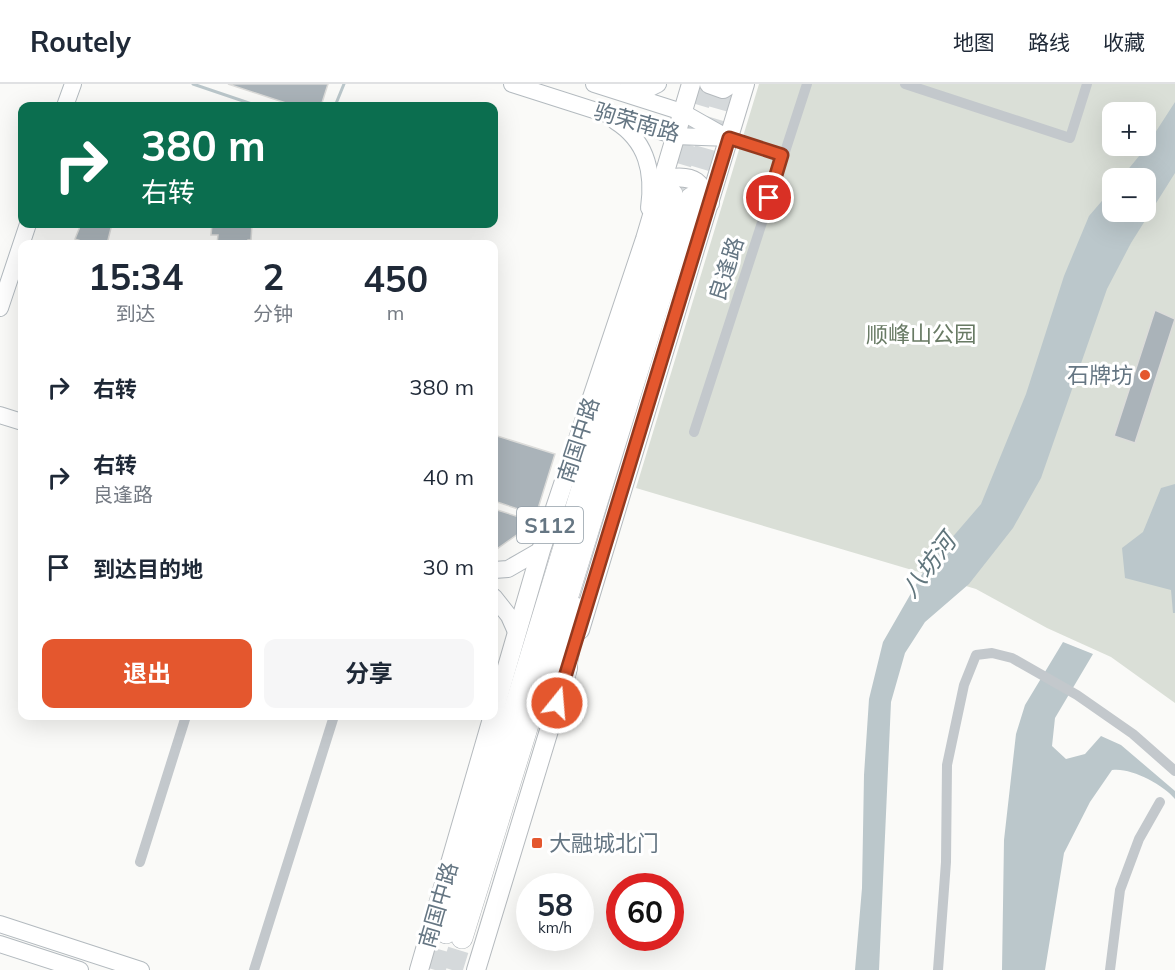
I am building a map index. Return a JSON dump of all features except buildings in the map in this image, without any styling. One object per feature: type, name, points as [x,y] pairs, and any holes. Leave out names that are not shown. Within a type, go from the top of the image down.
[{"type":"highway","name":"南国中路","points":[[691,198],[588,531],[454,935],[691,198]]},
{"type":"highway","points":[[564,681],[588,531]]},
{"type":"main road","name":"南国中路","points":[[498,699],[542,550],[645,239],[691,84]]},
{"type":"main road","points":[[710,84],[723,89],[730,84]]},
{"type":"main road","name":"南国中路","points":[[476,970],[564,681],[691,198],[729,138],[745,84]]},
{"type":"main road","points":[[655,207],[671,178],[685,176],[701,184],[691,198]]},
{"type":"main road","name":"南国中路","points":[[419,970],[492,720]]},
{"type":"street","points":[[56,102],[62,84]]},
{"type":"street","points":[[66,102],[73,84]]},
{"type":"street","name":"驹荣南路","points":[[512,84],[675,136],[729,138]]},
{"type":"street","points":[[596,85],[646,90],[658,84]]},
{"type":"street","name":"良逢路","points":[[694,432],[782,155],[807,84]]},
{"type":"street","points":[[904,84],[1070,138],[1088,84]]},
{"type":"street","name":"驹荣南路","points":[[596,85],[682,112],[729,138]]},
{"type":"street","points":[[590,109],[631,132],[645,156],[651,181],[645,239]]},
{"type":"street","points":[[729,138],[782,155]]},
{"type":"street","points":[[0,284],[18,225]]},
{"type":"street","points":[[0,309],[18,254]]},
{"type":"street","points":[[0,415],[18,421]]},
{"type":"street","points":[[0,426],[18,433]]},
{"type":"street","points":[[498,570],[508,569],[542,550]]},
{"type":"street","points":[[498,602],[509,616],[517,634]]},
{"type":"street","points":[[938,970],[946,862],[947,765],[964,685],[976,655],[992,653],[1012,658],[1077,695],[1133,734],[1175,771]]},
{"type":"street","points":[[140,862],[185,720]]},
{"type":"street","points":[[254,970],[332,720]]},
{"type":"street","points":[[1110,970],[1120,890],[1139,839],[1160,802]]},
{"type":"street","points":[[0,924],[141,970]]},
{"type":"street","points":[[0,944],[80,970]]},
{"type":"green space","name":"顺峰山公园","points":[[759,84],[1175,84],[1175,703],[1111,657],[1047,628],[976,589],[636,488]]},
{"type":"shaded area","points":[[1175,102],[1175,173],[1156,203],[1156,168],[1129,168],[1139,156],[1156,156],[1156,131]]},
{"type":"shaded area","points":[[1102,201],[1102,222],[1144,222],[1107,289],[1041,478],[1013,528],[969,584],[925,622],[905,653],[891,702],[879,970],[855,970],[862,888],[864,775],[869,699],[883,642],[925,569],[981,504],[1026,394],[1064,276],[1089,216]]},
{"type":"shaded area","points":[[1175,484],[1175,613],[1173,613],[1171,590],[1125,578],[1122,548],[1143,532],[1161,488]]},
{"type":"shaded area","points":[[1063,642],[1093,654],[1055,718],[1052,746],[1066,759],[1085,754],[1101,736],[1121,745],[1175,791],[1175,799],[1170,793],[1146,778],[1128,771],[1112,770],[1090,802],[1064,853],[1045,970],[1002,970],[1004,840],[1016,734],[1025,705]]},
{"type":"waterway","points":[[193,84],[246,102]]},
{"type":"waterway","points":[[337,102],[344,84]]},
{"type":"tunnel","points":[[672,194],[705,84]]},
{"type":"tunnel","points":[[691,198],[724,84]]},
{"type":"tunnel","points":[[435,970],[446,933]]},
{"type":"tunnel","points":[[452,970],[462,938]]},
{"type":"place","name":"石牌坊","points":[[1145,375]]},
{"type":"place","name":"大融城北门","points":[[537,843]]},
{"type":"route","points":[[557,703],[729,138],[782,155],[769,198]]},
{"type":"water label","name":"八坊河","points":[[928,565]]}]
